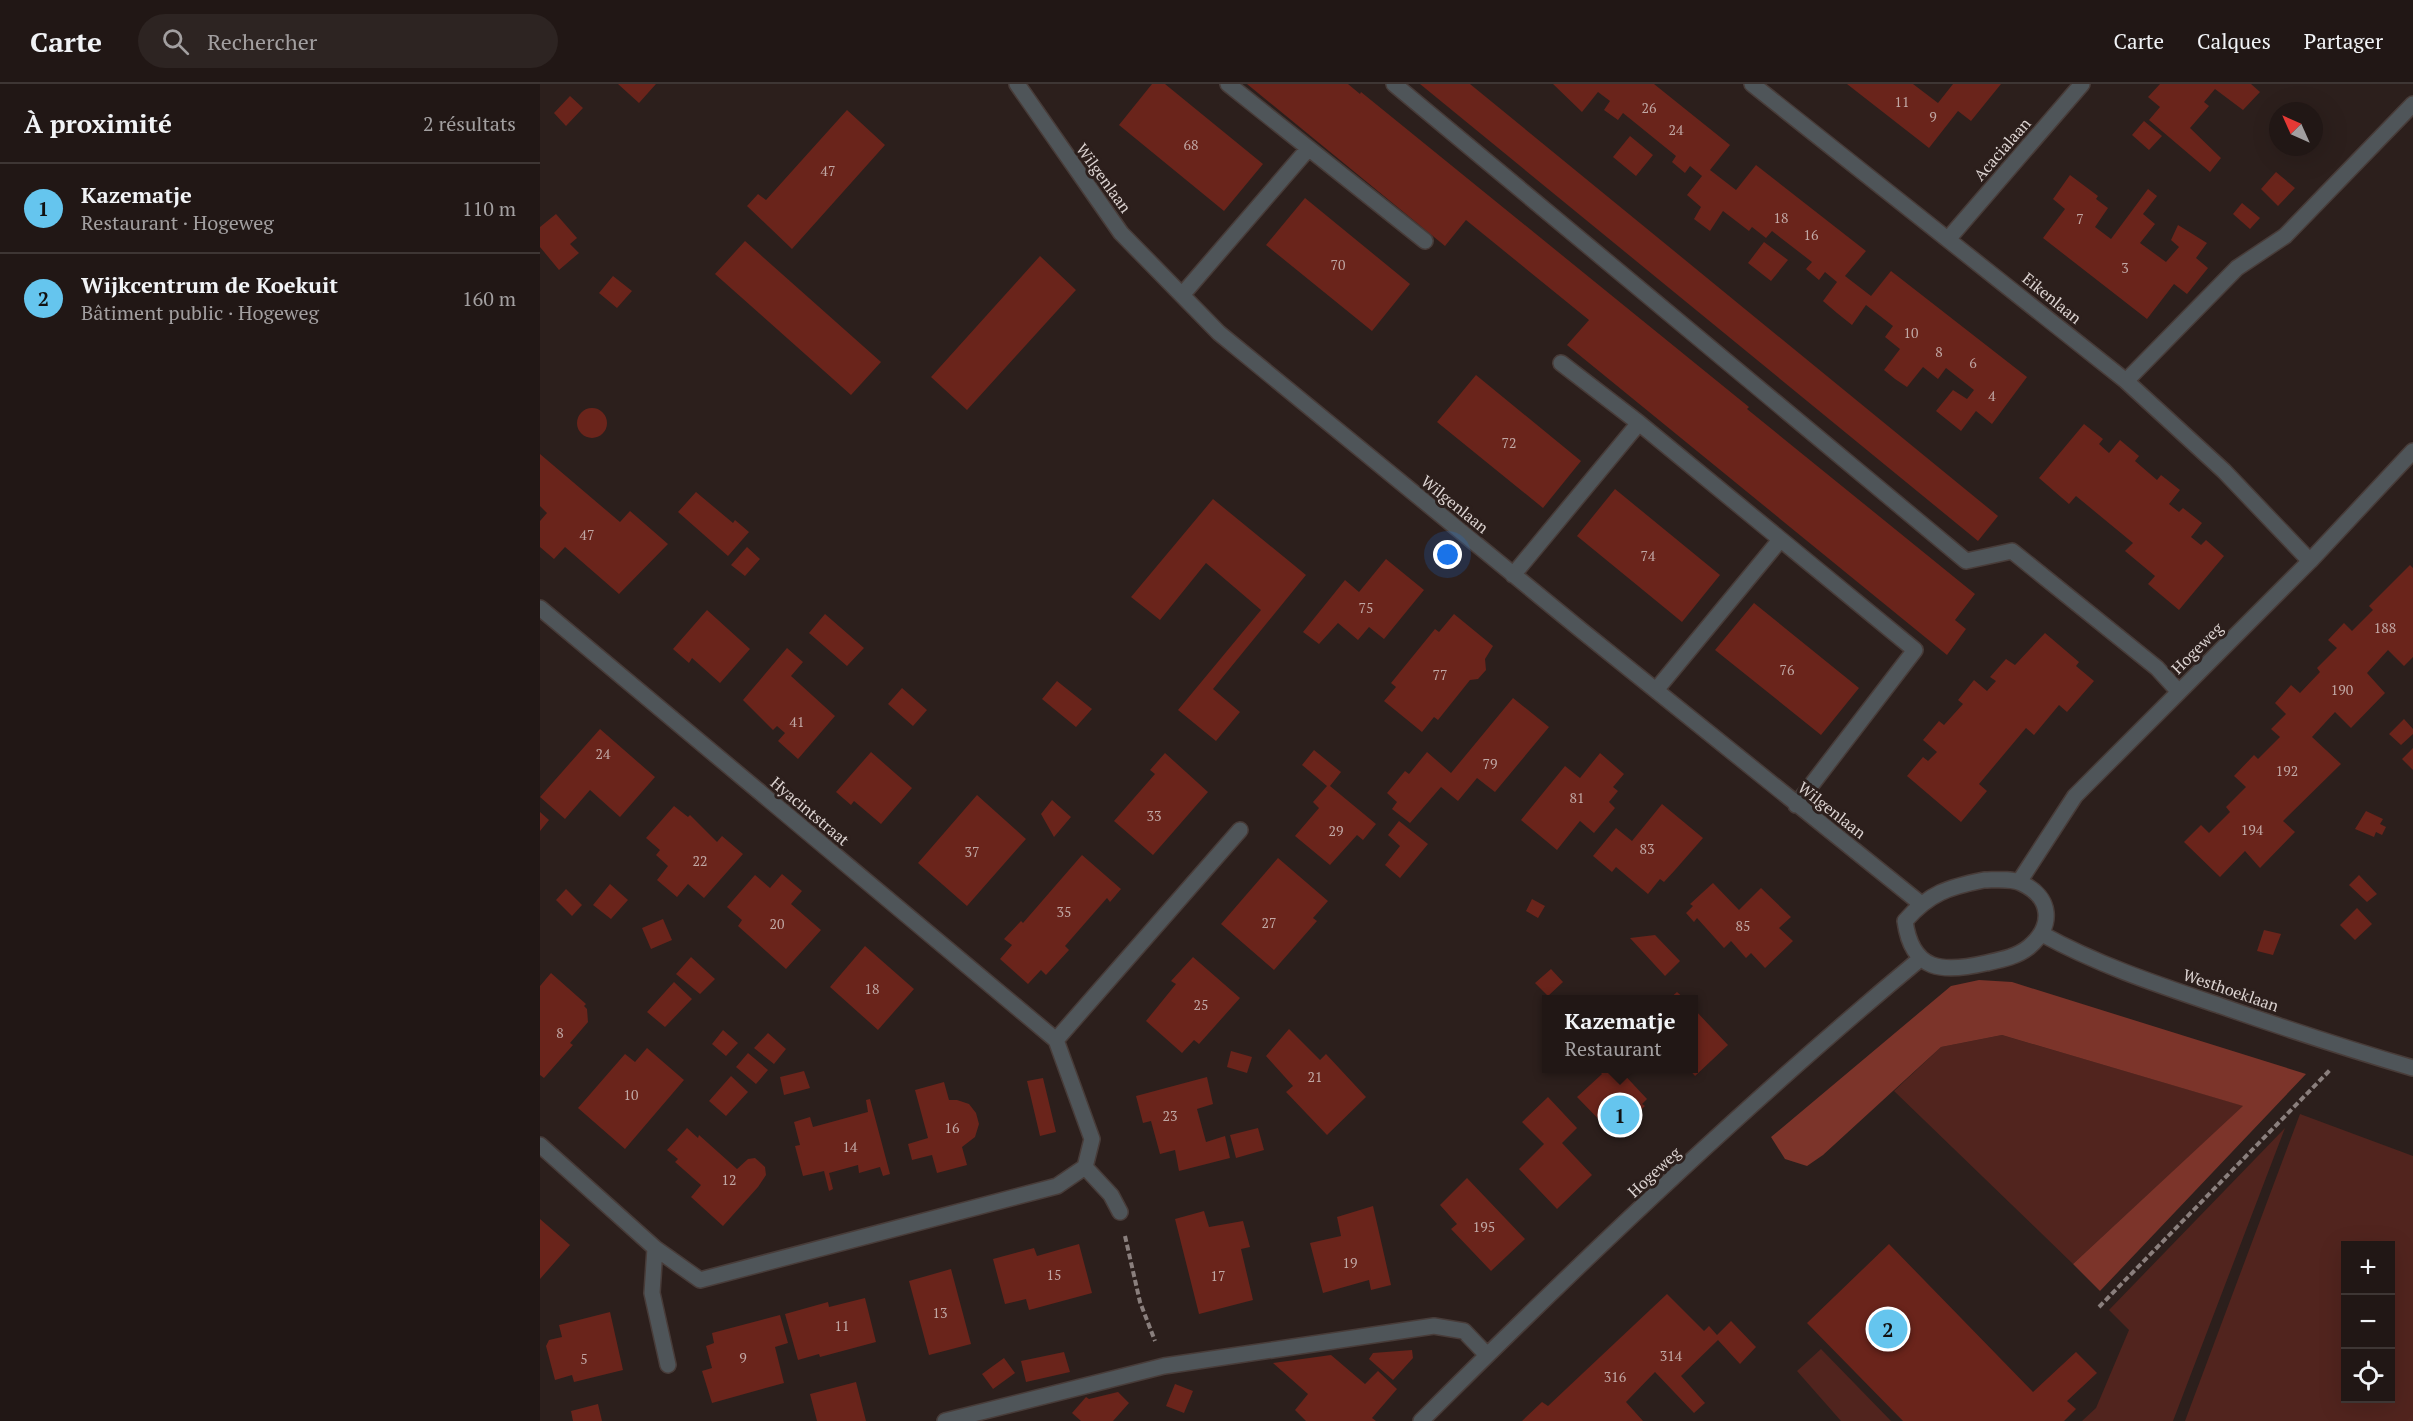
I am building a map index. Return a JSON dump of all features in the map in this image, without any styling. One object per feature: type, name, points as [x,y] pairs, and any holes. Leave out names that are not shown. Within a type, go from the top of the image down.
[{"type":"street","name":"Wilgenlaan","points":[[1017,84],[1121,233],[1219,333],[1513,575],[1920,903]]},
{"type":"street","points":[[1228,84],[1425,241]]},
{"type":"street","points":[[1394,84],[1966,561],[2012,551],[2157,668],[2179,692]]},
{"type":"street","name":"Acacialaan","points":[[1949,238],[2082,84]]},
{"type":"street","name":"Eikenlaan","points":[[1756,85],[2126,381],[2224,471],[2310,561]]},
{"type":"street","points":[[2126,381],[2237,268],[2285,236],[2413,104]]},
{"type":"street","points":[[1182,295],[1308,149]]},
{"type":"street","points":[[1561,363],[1639,423],[1915,650],[1796,805]]},
{"type":"street","points":[[1513,575],[1639,423]]},
{"type":"street","name":"Hogeweg","points":[[2019,882],[2076,796],[2310,561],[2413,451]]},
{"type":"street","points":[[1656,690],[1780,540]]},
{"type":"street","name":"Hyacintstraat","points":[[540,609],[1056,1040]]},
{"type":"street","points":[[540,1145],[654,1248],[699,1280],[1057,1186],[1085,1167],[1092,1139],[1056,1040],[1240,830]]},
{"type":"street","points":[[1984,880],[2019,882],[2040,896],[2048,916],[2042,934],[2027,949],[2005,958],[1957,970],[1939,969],[1920,959],[1908,942],[1905,921],[1920,903],[1950,887],[1984,880]]},
{"type":"street","name":"Westhoeklaan","points":[[2042,934],[2073,951],[2135,977],[2350,1050],[2413,1068]]},
{"type":"street","name":"Hogeweg","points":[[1420,1421],[1748,1108],[1870,999],[1920,959]]},
{"type":"street","points":[[1085,1167],[1111,1195],[1120,1212]]},
{"type":"street","points":[[654,1248],[652,1293],[668,1365]]},
{"type":"street","points":[[945,1421],[1164,1366],[1434,1326],[1464,1331],[1487,1355]]},
{"type":"path","points":[[2099,1307],[2350,1050]]},
{"type":"path","points":[[1120,1212],[1140,1302],[1164,1366]]},
{"type":"shaded area","points":[[1979,980],[2012,982],[2306,1074],[2100,1291],[2073,1264],[2243,1106],[2002,1035],[1941,1047],[1823,1155],[1807,1166],[1785,1159],[1771,1137],[1951,986]]},
{"type":"shaded area","points":[[2002,1035],[2244,1106],[2073,1264],[1894,1091],[1941,1047]]},
{"type":"shaded area","points":[[2300,1114],[2413,1156],[2413,1421],[2185,1421]]},
{"type":"shaded area","points":[[2285,1128],[2173,1421],[2082,1421],[2096,1408],[2129,1330],[2109,1310]]},
{"type":"shaded area","points":[[1821,1349],[1891,1421],[1841,1421],[1797,1371]]},
{"type":"building","points":[[618,84],[656,84],[639,103]]},
{"type":"building","points":[[1152,84],[1165,84],[1263,164],[1224,211],[1119,125]]},
{"type":"building","points":[[1247,84],[1348,84],[1360,94],[1361,92],[1749,407],[1747,409],[1975,594],[1955,620],[1966,629],[1947,655],[1567,345],[1589,320],[1466,220],[1445,246]]},
{"type":"building","points":[[1420,84],[1470,84],[1998,516],[1978,541]]},
{"type":"building","points":[[1553,84],[1654,84],[1730,145],[1710,170],[1736,190],[1756,165],[1866,251],[1845,276],[1871,296],[1891,271],[2027,377],[1992,424],[1976,411],[1961,431],[1936,411],[1953,390],[1967,399],[1974,390],[1946,368],[1938,379],[1923,367],[1907,387],[1895,379],[1884,370],[1900,349],[1885,337],[1893,326],[1866,305],[1852,325],[1823,301],[1837,282],[1825,272],[1819,280],[1806,269],[1812,262],[1772,231],[1766,238],[1752,227],[1749,231],[1723,211],[1710,231],[1694,219],[1701,207],[1687,195],[1702,176],[1690,166],[1685,173],[1672,162],[1676,156],[1623,113],[1618,120],[1604,110],[1610,101],[1598,92],[1582,112]]},
{"type":"building","points":[[1847,84],[1913,84],[1938,103],[1953,84],[2001,84],[1971,121],[1958,111],[1929,148]]},
{"type":"building","points":[[2160,84],[2251,84],[2260,92],[2243,110],[2215,89],[2204,102],[2209,106],[2190,128],[2221,158],[2210,172],[2149,120],[2160,107],[2148,97]]},
{"type":"building","points":[[570,96],[583,108],[566,126],[554,113]]},
{"type":"building","points":[[847,110],[885,145],[792,249],[747,206],[758,194],[766,200]]},
{"type":"building","points":[[2144,121],[2162,136],[2149,150],[2132,135]]},
{"type":"building","points":[[1630,136],[1653,155],[1636,176],[1613,157]]},
{"type":"building","points":[[2276,172],[2295,188],[2278,206],[2261,189]]},
{"type":"building","points":[[2070,175],[2098,196],[2096,199],[2108,208],[2095,227],[2111,239],[2148,189],[2157,196],[2143,214],[2155,224],[2140,243],[2166,262],[2179,247],[2171,240],[2178,225],[2207,243],[2196,258],[2208,268],[2187,294],[2174,284],[2147,319],[2043,238],[2065,209],[2053,199]]},
{"type":"building","points":[[1305,198],[1410,284],[1372,331],[1266,245]]},
{"type":"building","points":[[2242,203],[2260,218],[2250,229],[2233,214]]},
{"type":"building","points":[[556,214],[577,238],[570,244],[579,253],[559,270],[540,247],[540,227]]},
{"type":"building","points":[[745,241],[881,362],[851,395],[715,274]]},
{"type":"building","points":[[1764,242],[1788,260],[1771,281],[1748,263]]},
{"type":"building","points":[[1040,256],[1076,290],[967,410],[931,377]]},
{"type":"building","points":[[613,276],[632,291],[617,308],[599,293]]},
{"type":"building","points":[[1476,375],[1581,461],[1543,508],[1437,422]]},
{"type":"building","points":[[592,408],[602,413],[607,423],[602,433],[592,438],[582,433],[577,423],[582,413]]},
{"type":"building","points":[[2084,424],[2103,439],[2099,444],[2109,453],[2120,440],[2139,456],[2135,461],[2157,480],[2161,475],[2180,490],[2169,504],[2179,512],[2183,508],[2202,523],[2191,537],[2201,545],[2206,540],[2224,556],[2179,610],[2148,584],[2155,576],[2125,551],[2133,543],[2076,496],[2069,504],[2039,478]]},
{"type":"building","points":[[540,454],[620,522],[630,511],[668,544],[619,594],[565,547],[554,559],[540,547],[540,521],[547,513],[540,506]]},
{"type":"building","points":[[1615,489],[1720,575],[1682,622],[1577,536]]},
{"type":"building","points":[[696,492],[733,523],[735,520],[749,532],[728,556],[678,512]]},
{"type":"building","points":[[1213,499],[1306,575],[1213,689],[1240,712],[1216,741],[1178,710],[1261,610],[1206,563],[1160,620],[1131,597]]},
{"type":"building","points":[[747,547],[760,559],[745,576],[731,565]]},
{"type":"building","points":[[1386,559],[1424,590],[1384,639],[1369,627],[1358,640],[1338,623],[1319,644],[1303,632],[1345,580],[1359,592]]},
{"type":"building","points":[[2410,565],[2413,568],[2413,657],[2404,666],[2388,650],[2367,673],[2385,693],[2351,728],[2335,712],[2312,737],[2341,764],[2283,821],[2295,832],[2260,868],[2245,851],[2220,877],[2184,842],[2201,825],[2209,833],[2230,812],[2226,807],[2246,787],[2234,776],[2254,755],[2258,759],[2280,737],[2271,729],[2286,714],[2275,703],[2291,685],[2300,693],[2320,672],[2317,668],[2337,648],[2328,640],[2344,623],[2352,631],[2373,610],[2369,606]]},
{"type":"building","points":[[1754,603],[1859,688],[1821,735],[1715,650]]},
{"type":"building","points":[[707,610],[750,649],[720,683],[692,658],[689,663],[673,649]]},
{"type":"building","points":[[825,614],[864,648],[847,666],[809,633]]},
{"type":"building","points":[[1454,614],[1493,646],[1485,659],[1486,670],[1478,679],[1470,680],[1438,720],[1434,717],[1422,732],[1384,701],[1396,687],[1391,683],[1435,629],[1439,632]]},
{"type":"building","points":[[2045,633],[2079,662],[2076,666],[2094,681],[2067,712],[2059,705],[2034,735],[2026,728],[1979,784],[1987,791],[1961,822],[1907,776],[1923,757],[1928,761],[1937,752],[1923,740],[1939,721],[1944,725],[1963,704],[1958,700],[1974,680],[1987,691],[1996,681],[1990,677],[2006,659],[2015,665]]},
{"type":"building","points":[[787,648],[803,662],[791,676],[835,716],[798,759],[778,741],[785,733],[777,726],[773,730],[743,700]]},
{"type":"building","points":[[1057,681],[1092,709],[1076,727],[1042,699]]},
{"type":"building","points":[[902,688],[927,710],[913,726],[888,704]]},
{"type":"building","points":[[1513,698],[1549,727],[1495,792],[1477,778],[1458,801],[1441,787],[1410,823],[1392,809],[1397,802],[1387,793],[1405,771],[1409,774],[1427,752],[1451,773]]},
{"type":"building","points":[[2404,719],[2413,729],[2413,734],[2401,745],[2389,734]]},
{"type":"building","points":[[600,729],[655,777],[620,817],[590,790],[565,819],[540,797]]},
{"type":"building","points":[[2413,748],[2413,770],[2402,759]]},
{"type":"building","points":[[1314,750],[1341,772],[1330,786],[1376,824],[1363,840],[1357,835],[1330,865],[1295,836],[1319,808],[1313,802],[1327,786],[1302,765]]},
{"type":"building","points":[[871,752],[912,788],[881,824],[854,801],[851,805],[836,792]]},
{"type":"building","points":[[1165,753],[1208,792],[1153,855],[1114,821],[1155,774],[1150,770]]},
{"type":"building","points":[[1600,753],[1624,774],[1613,787],[1618,791],[1609,802],[1615,808],[1594,833],[1580,821],[1557,850],[1521,820],[1565,766],[1580,778]]},
{"type":"building","points":[[977,795],[1026,839],[967,906],[918,863]]},
{"type":"building","points":[[1052,800],[1071,817],[1054,837],[1041,814]]},
{"type":"building","points":[[1662,804],[1703,838],[1664,882],[1660,879],[1648,894],[1616,867],[1612,872],[1593,856],[1616,828],[1632,841]]},
{"type":"building","points":[[674,806],[688,817],[690,815],[717,842],[722,836],[743,854],[704,898],[688,884],[677,897],[657,880],[668,866],[656,855],[660,850],[646,838]]},
{"type":"building","points":[[2366,811],[2383,819],[2380,824],[2386,827],[2382,835],[2376,832],[2374,837],[2355,829]]},
{"type":"building","points":[[540,812],[549,820],[540,831]]},
{"type":"building","points":[[1399,821],[1428,844],[1400,878],[1385,865],[1400,846],[1388,835]]},
{"type":"building","points":[[1082,855],[1121,889],[1110,902],[1107,898],[1065,946],[1069,950],[1046,975],[1041,970],[1028,984],[1000,959],[1012,945],[1004,939],[1021,921],[1023,923]]},
{"type":"building","points":[[1278,858],[1328,901],[1313,918],[1317,921],[1274,970],[1221,924]]},
{"type":"building","points":[[782,874],[802,891],[791,904],[821,930],[786,969],[738,926],[742,920],[727,907],[755,875],[770,888]]},
{"type":"building","points":[[2359,875],[2377,894],[2367,902],[2349,885]]},
{"type":"building","points":[[1713,883],[1739,910],[1761,888],[1791,917],[1779,928],[1793,941],[1765,968],[1751,953],[1746,958],[1731,941],[1724,948],[1697,918],[1694,922],[1686,913],[1693,906],[1690,904]]},
{"type":"building","points":[[610,884],[628,900],[611,919],[593,905]]},
{"type":"building","points":[[566,889],[582,905],[572,916],[556,900]]},
{"type":"building","points":[[1532,899],[1545,906],[1538,918],[1526,911]]},
{"type":"building","points":[[2357,908],[2372,924],[2355,940],[2340,925]]},
{"type":"building","points":[[663,919],[672,940],[651,949],[642,928]]},
{"type":"building","points":[[2264,930],[2281,934],[2273,955],[2257,951]]},
{"type":"building","points":[[1655,935],[1680,961],[1665,976],[1630,938]]},
{"type":"building","points":[[865,946],[914,989],[878,1030],[830,987]]},
{"type":"building","points":[[691,957],[715,979],[700,994],[676,974]]},
{"type":"building","points":[[1193,957],[1240,998],[1199,1044],[1194,1040],[1182,1053],[1146,1021],[1176,984],[1171,981]]},
{"type":"building","points":[[1551,969],[1563,982],[1549,995],[1535,983]]},
{"type":"building","points":[[551,973],[586,1004],[584,1006],[587,1009],[588,1022],[570,1043],[573,1045],[544,1078],[540,1075],[540,986]]},
{"type":"building","points":[[674,982],[692,999],[665,1027],[647,1012]]},
{"type":"building","points":[[1698,1013],[1728,1045],[1695,1076],[1692,1073],[1698,1073]]},
{"type":"building","points":[[1289,1029],[1320,1060],[1326,1054],[1366,1097],[1327,1135],[1286,1092],[1293,1086],[1266,1056]]},
{"type":"building","points":[[723,1030],[738,1043],[726,1056],[712,1044]]},
{"type":"building","points":[[768,1033],[786,1049],[774,1064],[754,1048]]},
{"type":"building","points":[[647,1048],[684,1080],[625,1149],[578,1108],[625,1054],[635,1062]]},
{"type":"building","points":[[1231,1051],[1252,1057],[1247,1073],[1227,1067]]},
{"type":"building","points":[[748,1053],[768,1070],[756,1084],[736,1067]]},
{"type":"building","points":[[804,1071],[810,1088],[784,1095],[780,1077]]},
{"type":"building","points":[[1623,1073],[1647,1099],[1642,1104],[1645,1106],[1635,1115],[1633,1113],[1612,1133],[1577,1097],[1602,1074]]},
{"type":"building","points":[[731,1076],[748,1092],[726,1116],[709,1101]]},
{"type":"building","points":[[1207,1077],[1213,1104],[1197,1109],[1206,1142],[1225,1136],[1230,1158],[1179,1171],[1175,1150],[1160,1154],[1151,1121],[1143,1123],[1136,1096]]},
{"type":"building","points":[[1043,1078],[1056,1132],[1040,1136],[1027,1081]]},
{"type":"building","points":[[944,1082],[949,1100],[969,1104],[976,1113],[979,1124],[975,1137],[962,1147],[967,1165],[937,1173],[932,1155],[912,1160],[908,1144],[928,1138],[915,1090]]},
{"type":"building","points":[[1548,1097],[1577,1128],[1562,1143],[1592,1175],[1557,1209],[1519,1169],[1544,1144],[1522,1122]]},
{"type":"building","points":[[870,1099],[890,1174],[883,1176],[880,1167],[859,1173],[858,1165],[829,1173],[833,1189],[829,1191],[824,1171],[803,1176],[795,1146],[800,1145],[794,1122],[810,1117],[813,1127],[868,1112],[866,1100]]},
{"type":"building","points":[[687,1128],[698,1138],[699,1135],[737,1169],[748,1159],[755,1158],[765,1167],[766,1175],[758,1187],[723,1226],[691,1197],[701,1185],[675,1162],[678,1159],[667,1150]]},
{"type":"building","points":[[1258,1128],[1264,1150],[1236,1158],[1230,1135]]},
{"type":"building","points":[[1467,1178],[1525,1239],[1491,1271],[1451,1229],[1457,1224],[1440,1205]]},
{"type":"building","points":[[1373,1206],[1391,1285],[1371,1290],[1369,1280],[1323,1293],[1310,1243],[1341,1236],[1337,1217]]},
{"type":"building","points":[[1204,1211],[1209,1227],[1243,1221],[1250,1247],[1241,1249],[1253,1300],[1199,1314],[1175,1219]]},
{"type":"building","points":[[540,1219],[570,1245],[540,1279]]},
{"type":"building","points":[[1079,1244],[1092,1293],[1029,1310],[1026,1299],[1005,1304],[993,1259],[1034,1248],[1037,1256]]},
{"type":"building","points":[[1889,1244],[2033,1392],[2076,1352],[2097,1373],[2067,1401],[2076,1409],[2064,1421],[1903,1421],[1807,1323]]},
{"type":"building","points":[[951,1269],[971,1344],[929,1355],[909,1281]]},
{"type":"building","points":[[1667,1294],[1704,1331],[1709,1326],[1717,1335],[1731,1321],[1756,1347],[1740,1364],[1718,1340],[1681,1376],[1705,1403],[1694,1413],[1655,1372],[1626,1402],[1643,1421],[1522,1421],[1542,1402],[1548,1406]]},
{"type":"building","points":[[865,1298],[876,1342],[820,1357],[819,1354],[798,1360],[785,1314],[828,1302],[829,1307]]},
{"type":"building","points":[[610,1312],[623,1370],[574,1382],[572,1375],[555,1380],[546,1346],[549,1340],[562,1337],[559,1325]]},
{"type":"building","points":[[780,1315],[788,1343],[775,1347],[784,1383],[712,1403],[702,1371],[712,1368],[706,1346],[714,1343],[712,1333]]},
{"type":"building","points":[[1412,1350],[1413,1358],[1393,1380],[1369,1359],[1373,1353]]},
{"type":"building","points":[[1064,1352],[1070,1372],[1026,1382],[1021,1361]]},
{"type":"building","points":[[1331,1355],[1365,1384],[1378,1371],[1397,1389],[1372,1418],[1376,1421],[1306,1421],[1295,1410],[1308,1394],[1273,1363]]},
{"type":"building","points":[[1004,1358],[1015,1373],[993,1389],[982,1374]]},
{"type":"building","points":[[856,1382],[866,1421],[817,1421],[810,1394]]},
{"type":"building","points":[[1175,1384],[1193,1391],[1184,1413],[1166,1406]]},
{"type":"building","points":[[1118,1392],[1129,1403],[1113,1421],[1081,1421],[1072,1413],[1086,1397],[1089,1399]]},
{"type":"building","points":[[598,1404],[602,1421],[573,1421],[571,1411]]},
{"type":"place","name":"Kazematje","points":[[1620,1115]]},
{"type":"place","name":"Wijkcentrum de Koekuit","points":[[1888,1329]]}]
